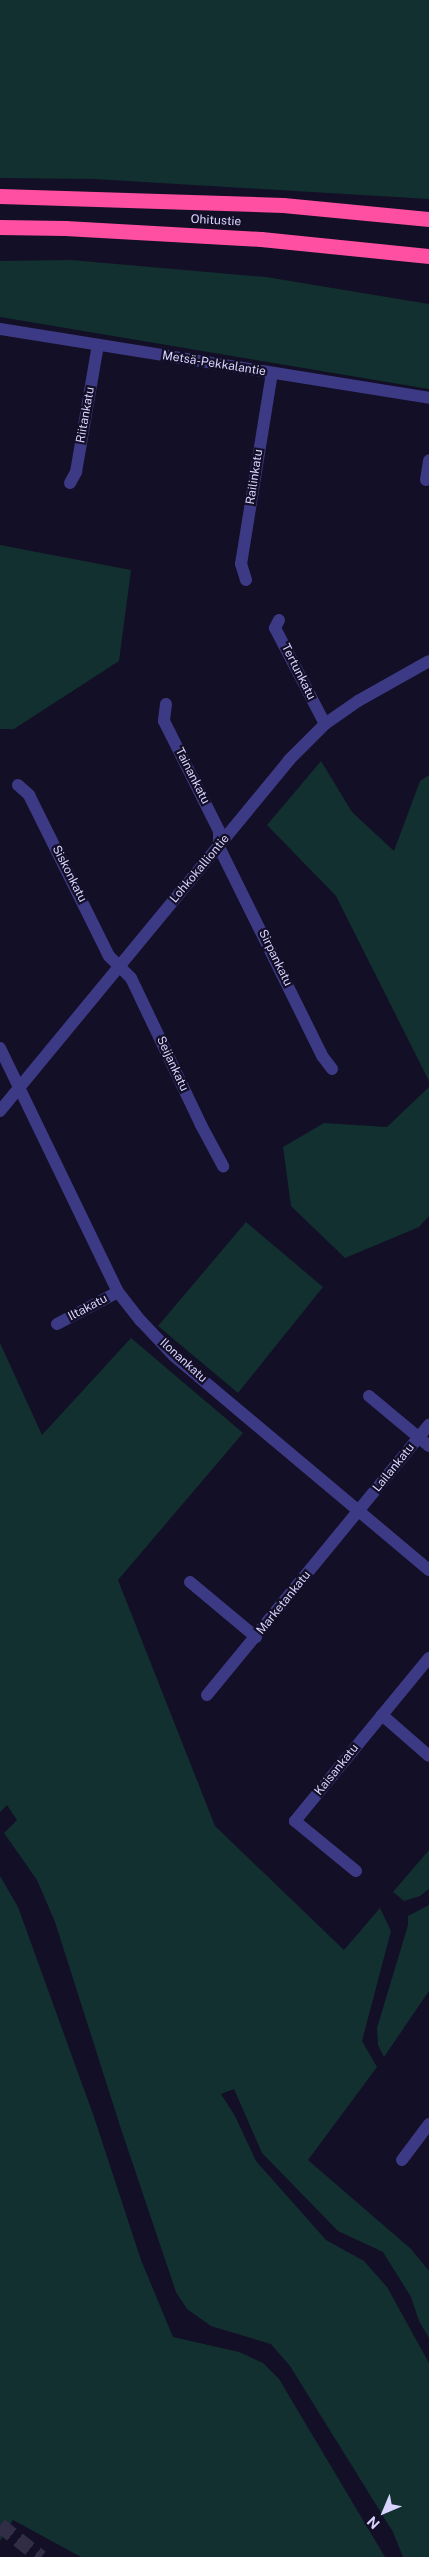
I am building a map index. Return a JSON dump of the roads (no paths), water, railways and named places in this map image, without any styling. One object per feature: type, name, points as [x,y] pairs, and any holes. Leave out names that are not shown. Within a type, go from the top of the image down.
[{"type":"highway","name":"Ohitustie","points":[[0,196],[283,205],[429,219]]},
{"type":"highway","name":"Ohitustie","points":[[0,227],[65,228],[261,238],[429,256]]},
{"type":"street","name":"Metsä-Pekkalantie","points":[[0,329],[429,398]]},
{"type":"street","name":"Riitankatu","points":[[70,483],[76,472],[98,345]]},
{"type":"street","name":"Railinkatu","points":[[246,580],[241,564],[272,373]]},
{"type":"street","points":[[426,480],[429,460]]},
{"type":"street","name":"Tertunkatu","points":[[279,620],[275,628],[325,724]]},
{"type":"street","name":"Lohkokalliontie","points":[[0,1111],[118,965],[219,847],[289,760],[325,724],[358,701],[429,661]]},
{"type":"street","name":"Tainankatu","points":[[166,704],[164,721],[219,831],[219,847]]},
{"type":"street","name":"Siskonkatu","points":[[18,784],[29,795],[109,956],[118,965]]},
{"type":"street","name":"Sirpankatu","points":[[219,847],[323,1057],[332,1069]]},
{"type":"street","name":"Seijankatu","points":[[118,965],[131,978],[223,1166]]},
{"type":"street","name":"Ilonankatu","points":[[0,1048],[118,1292],[141,1321],[174,1356],[429,1570]]},
{"type":"street","name":"Iltakatu","points":[[57,1324],[118,1292]]},
{"type":"street","points":[[369,1396],[429,1446]]},
{"type":"street","name":"Lailankatu","points":[[359,1510],[429,1425]]},
{"type":"street","name":"Marketankatu","points":[[207,1695],[359,1510]]},
{"type":"street","points":[[190,1582],[256,1637]]},
{"type":"street","name":"Kaisankatu","points":[[356,1871],[295,1821],[429,1658]]},
{"type":"street","points":[[382,1715],[429,1756]]},
{"type":"street","points":[[402,2160],[429,2124]]},
{"type":"tunnel","points":[[0,2525],[41,2557]]}]
